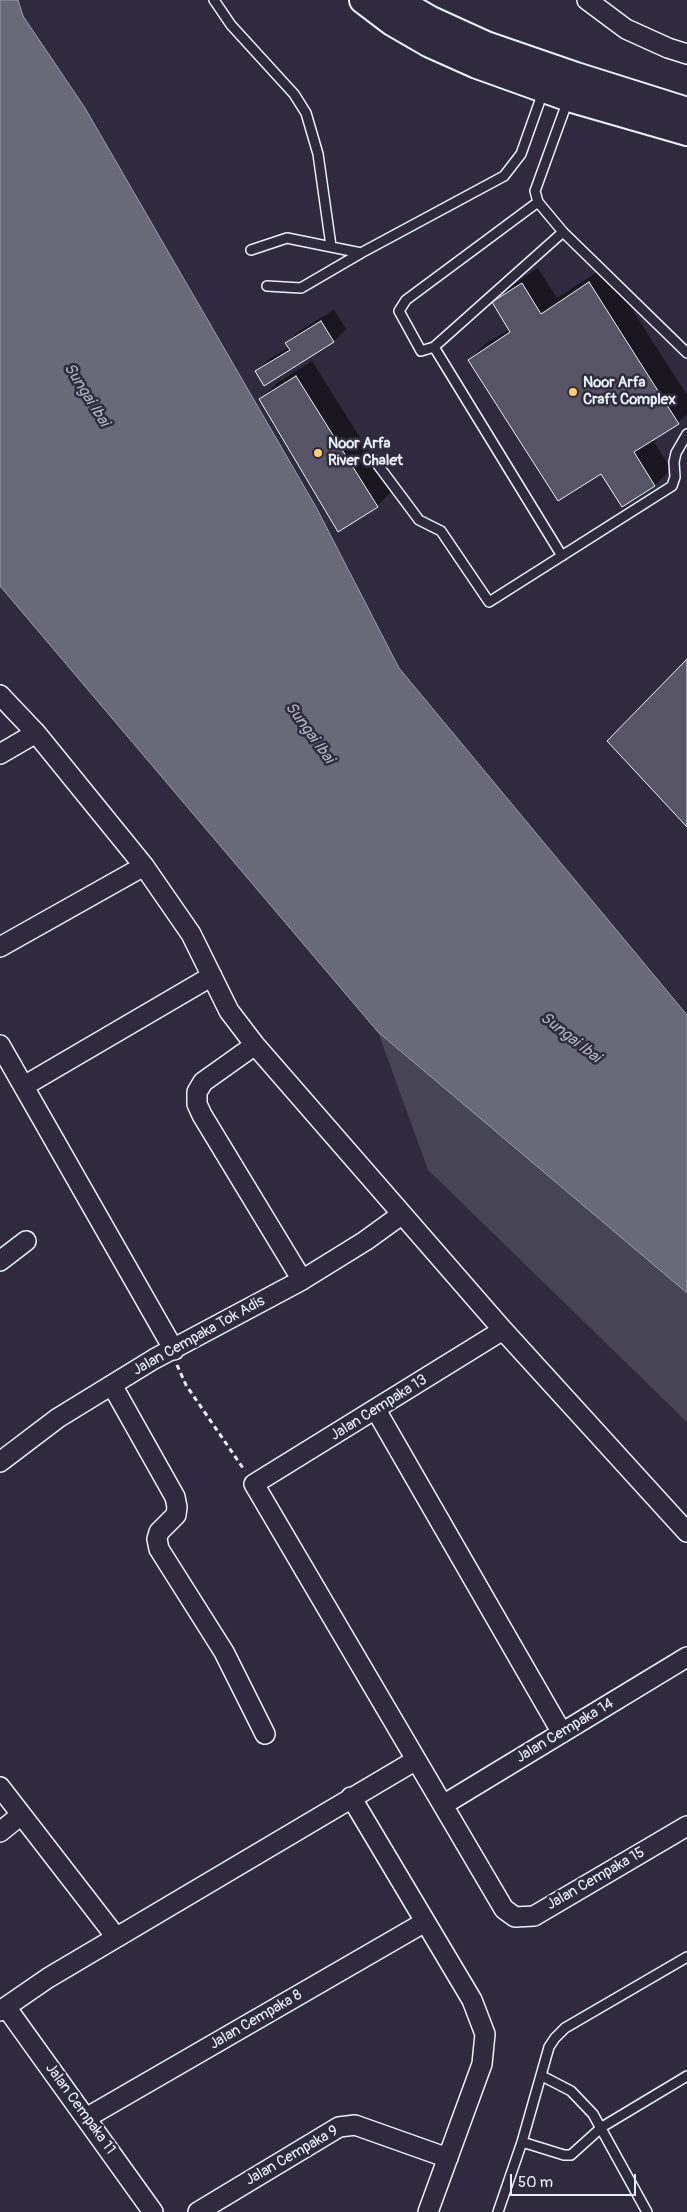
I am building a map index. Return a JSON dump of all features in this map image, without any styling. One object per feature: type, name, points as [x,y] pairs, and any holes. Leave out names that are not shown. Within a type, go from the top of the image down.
[{"type":"street","points":[[363,0],[392,22],[430,44],[477,65],[548,79],[687,132]]},
{"type":"street","points":[[396,0],[431,20],[486,45],[548,79]]},
{"type":"street","points":[[587,0],[626,29],[668,48],[687,54]]},
{"type":"street","points":[[573,87],[687,111]]},
{"type":"street","points":[[0,695],[36,732],[144,866],[191,934],[225,1003],[255,1045],[503,1330],[687,1532]]},
{"type":"street","points":[[0,754],[36,732]]},
{"type":"street","points":[[0,947],[144,866]]},
{"type":"street","points":[[32,1101],[212,976]]},
{"type":"street","points":[[0,1045],[174,1350]]},
{"type":"street","points":[[255,1045],[203,1082],[197,1092],[197,1104],[302,1280]]},
{"type":"street","name":"Jalan Cempaka Tok Adis","points":[[0,1462],[58,1418],[154,1359],[302,1280],[401,1215]]},
{"type":"street","points":[[0,1262],[26,1241]]},
{"type":"street","name":"Jalan Cempaka 13","points":[[254,1484],[503,1330]]},
{"type":"street","points":[[119,1381],[175,1497],[176,1515],[159,1532],[157,1539],[159,1549],[224,1652],[265,1734]]},
{"type":"street","points":[[376,1410],[562,1733]]},
{"type":"street","points":[[254,1484],[443,1805]]},
{"type":"street","name":"Jalan Cempaka 14","points":[[443,1805],[687,1657]]},
{"type":"street","points":[[3,2009],[48,1978],[116,1937],[416,1760]]},
{"type":"street","points":[[0,1787],[116,1937]]},
{"type":"street","points":[[351,1797],[472,2000],[485,2034],[482,2064],[428,2212]]},
{"type":"street","name":"Jalan Cempaka 15","points":[[443,1805],[504,1909],[515,1917],[524,1918],[534,1916],[687,1826]]},
{"type":"street","points":[[0,1832],[21,1815]]},
{"type":"street","name":"Jalan Cempaka 8","points":[[86,2118],[425,1922]]},
{"type":"street","name":"Jalan Cempaka 11","points":[[3,2009],[86,2118],[154,2212]]},
{"type":"street","name":"Jalan Cempaka 9","points":[[198,2212],[338,2127],[356,2125],[448,2158]]},
{"type":"lane","points":[[214,0],[231,25],[294,94],[306,113],[318,154],[330,246]]},
{"type":"lane","points":[[267,286],[301,288],[361,253],[504,176],[521,154],[548,79]]},
{"type":"lane","points":[[573,87],[535,191],[538,202],[564,232],[687,353]]},
{"type":"lane","points":[[538,202],[406,300],[399,311],[421,351],[434,348],[564,232]]},
{"type":"lane","points":[[252,250],[287,238],[361,253]]},
{"type":"lane","points":[[434,348],[562,556]]},
{"type":"lane","points":[[375,461],[420,520],[441,531],[489,602],[672,486],[675,478],[674,462],[676,453],[687,434]]},
{"type":"lane","points":[[498,2212],[522,2142],[550,2047],[565,2028],[687,1957]]},
{"type":"lane","points":[[542,2076],[571,2091],[580,2099],[602,2127],[647,2212]]},
{"type":"lane","points":[[522,2142],[564,2155],[571,2155],[602,2127],[687,2076]]},
{"type":"path","points":[[174,1350],[181,1376],[186,1385],[254,1484]]},
{"type":"shaded area","points":[[378,1032],[687,1293],[687,1422],[428,1170]]},
{"type":"water","name":"Sungai Ibai","points":[[0,0],[18,0],[23,16],[85,108],[316,507],[399,668],[687,1015],[687,1293],[378,1032],[0,586]]},
{"type":"building","name":"Noor Arfa Craft Complex","points":[[589,282],[679,424],[634,452],[655,486],[622,507],[601,474],[558,501],[468,360],[510,332],[492,302],[522,283],[541,314]]},
{"type":"building","points":[[321,321],[334,342],[264,386],[255,371],[290,350],[285,343]]},
{"type":"building","name":"Noor Arfa River Chalet","points":[[296,376],[378,507],[338,532],[259,399]]},
{"type":"building","points":[[687,659],[687,827],[607,741]]},
{"type":"place","name":"Noor Arfa Craft Complex","points":[[573,392]]},
{"type":"place","name":"Noor Arfa River Chalet","points":[[318,453]]}]
